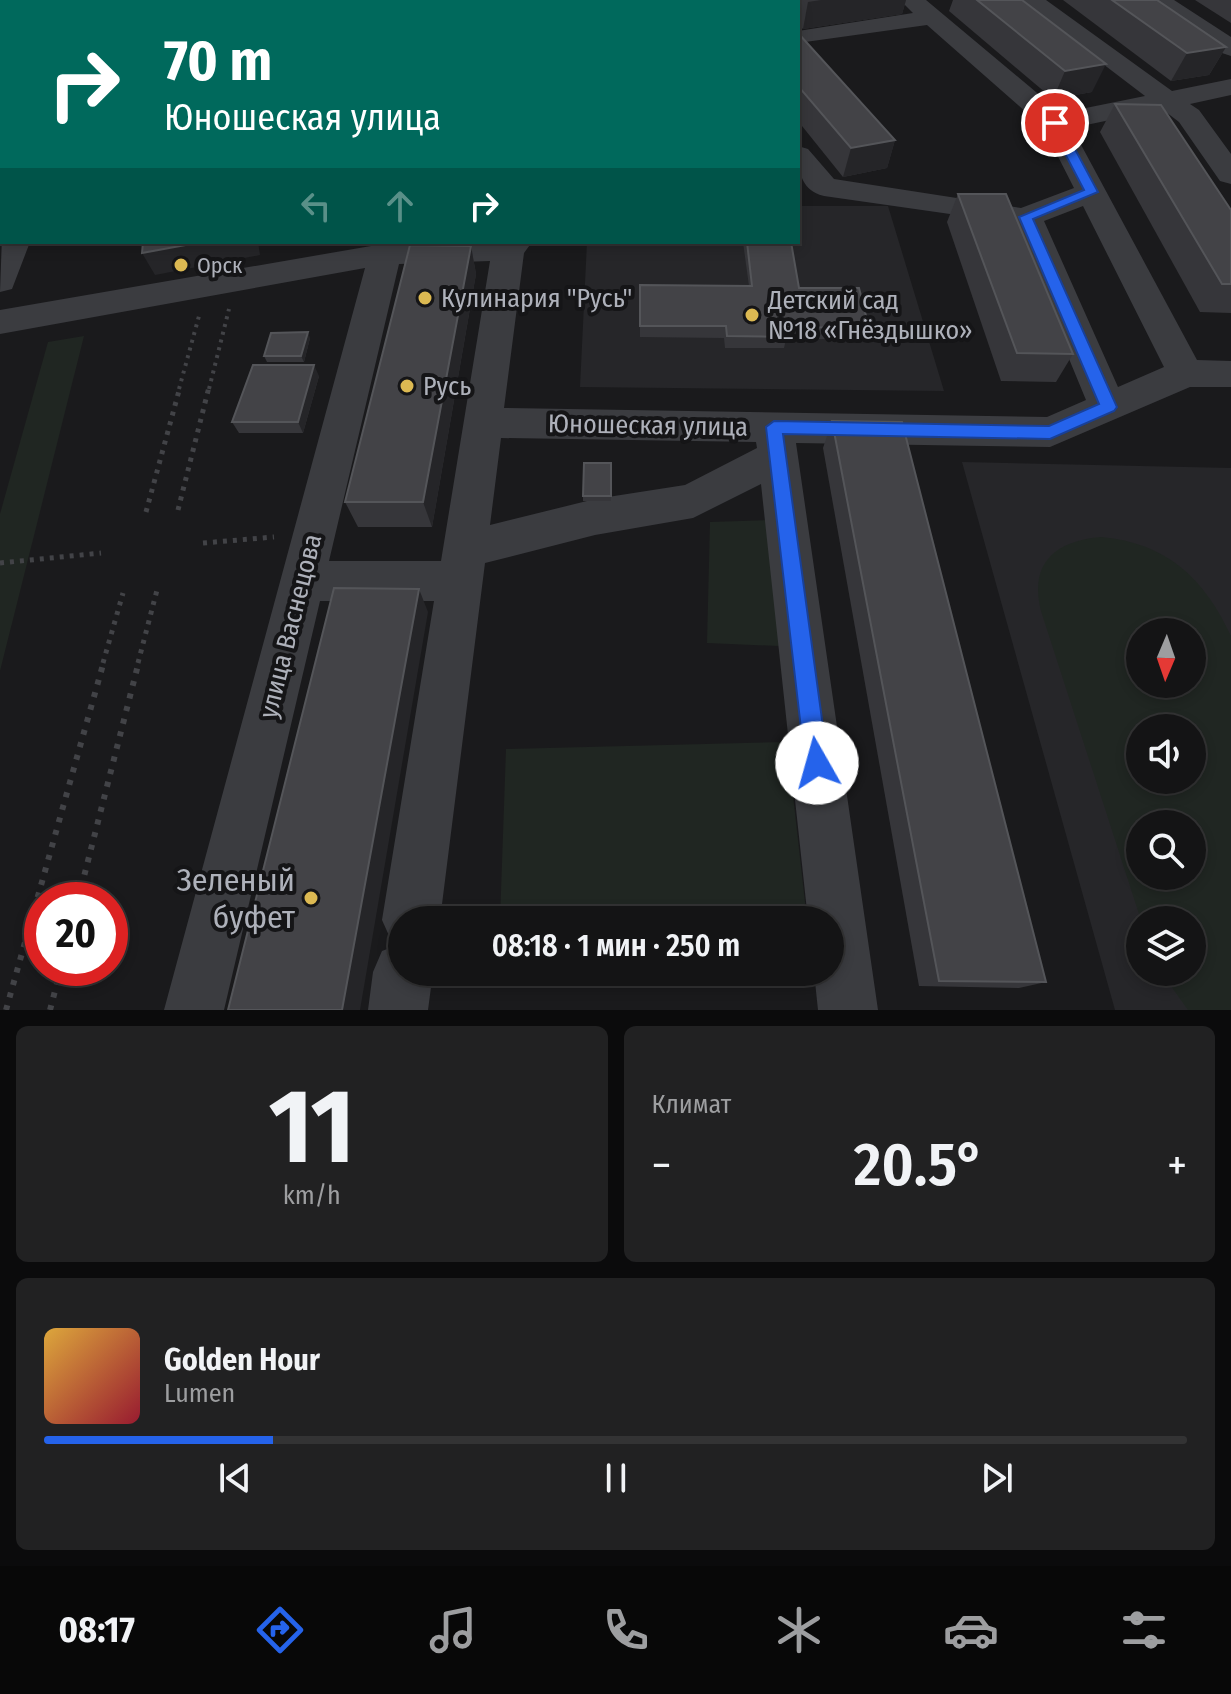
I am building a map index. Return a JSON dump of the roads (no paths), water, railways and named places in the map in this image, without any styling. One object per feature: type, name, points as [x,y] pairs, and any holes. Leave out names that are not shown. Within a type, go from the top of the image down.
[{"type":"street","points":[[1031,0],[1191,111],[1231,175]]},
{"type":"street","points":[[1158,0],[1231,48]]},
{"type":"street","points":[[804,37],[922,9],[1055,123],[1186,373]]},
{"type":"street","points":[[1055,123],[1191,111],[1231,87]]},
{"type":"street","points":[[800,160],[811,187],[1026,217],[1091,192]]},
{"type":"street","points":[[1026,217],[1108,407]]},
{"type":"street","points":[[0,281],[13,244]]},
{"type":"street","points":[[0,322],[222,283],[387,248],[510,245],[413,906]]},
{"type":"street","name":"улица Васнецова","points":[[194,1010],[300,581],[387,248]]},
{"type":"street","name":"Юношеская улица","points":[[484,423],[776,441],[1050,432],[1186,373],[1231,374]]},
{"type":"street","points":[[300,581],[463,566],[595,517],[693,501],[776,441],[848,1010]]},
{"type":"street","points":[[398,1010],[401,986]]},
{"type":"place","name":"Орск","points":[[181,265]]},
{"type":"place","name":"Кулинария \"Русь\"","points":[[425,298]]},
{"type":"place","name":"Детский сад №18 «Гнёздышко»","points":[[752,315]]},
{"type":"place","name":"Русь","points":[[407,386]]},
{"type":"place","name":"Зеленый буфет","points":[[311,898]]}]
